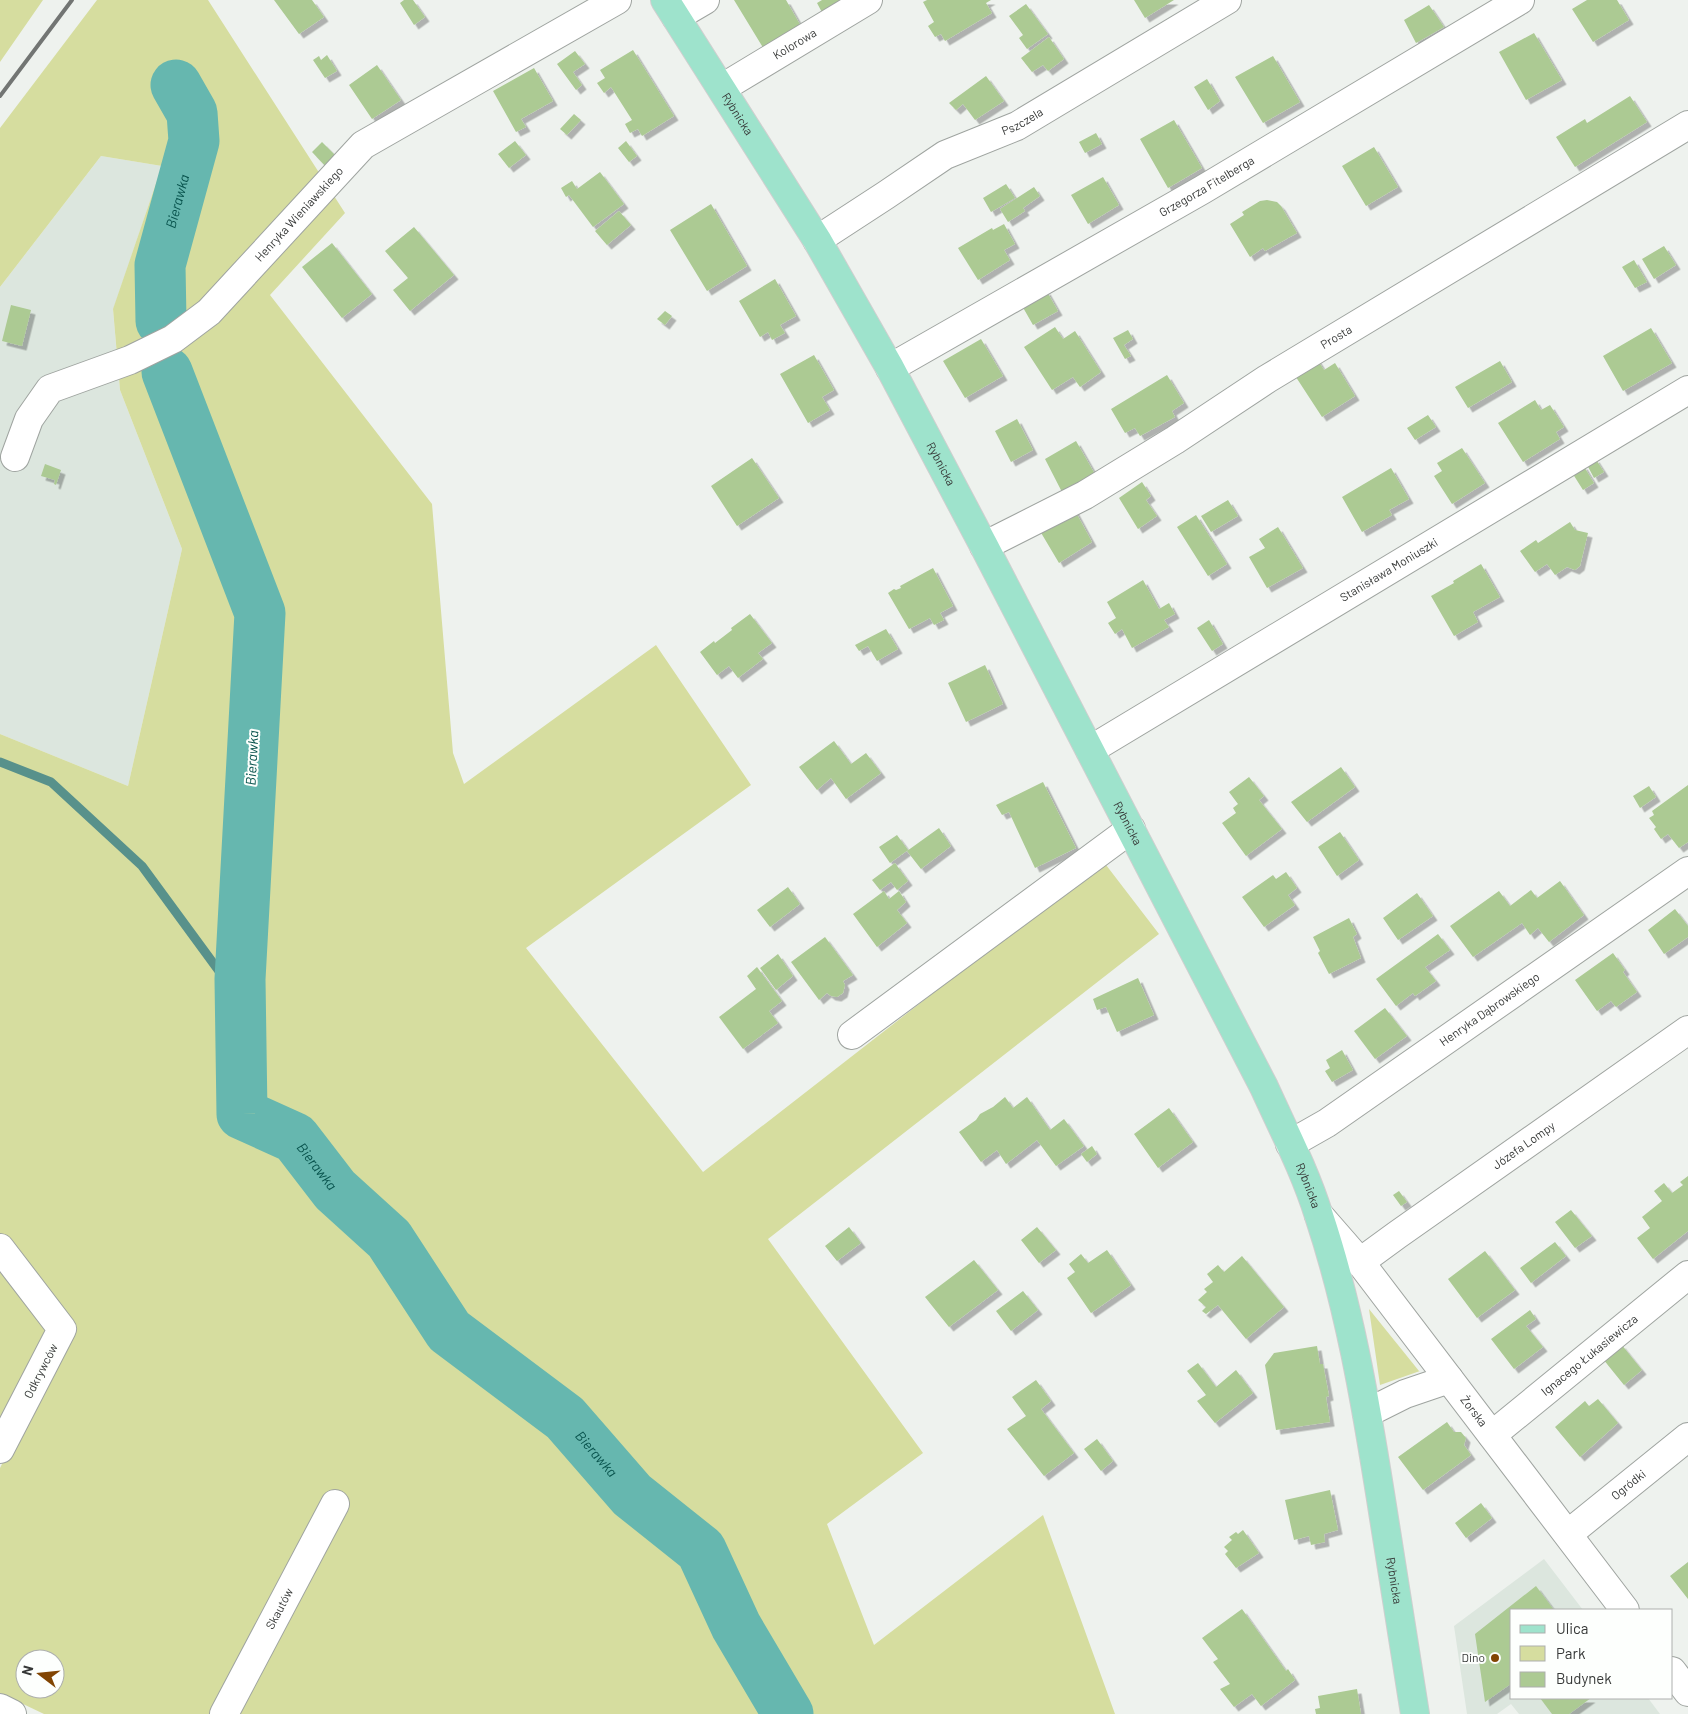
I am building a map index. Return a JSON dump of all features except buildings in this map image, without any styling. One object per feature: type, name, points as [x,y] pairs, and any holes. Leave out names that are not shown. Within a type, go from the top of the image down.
[{"type":"main road","name":"Rybnicka","points":[[670,9],[817,240],[890,368],[1264,1087],[1290,1144],[1319,1215],[1341,1288],[1367,1413],[1415,1714]]},
{"type":"street","name":"Henryka Wieniawskiego","points":[[14,457],[29,419],[50,390],[130,360],[173,338],[209,312],[363,145],[617,0]]},
{"type":"street","points":[[670,9],[704,0]]},
{"type":"street","name":"Kolorowa","points":[[722,88],[868,0]]},
{"type":"street","name":"Pszczela","points":[[817,240],[945,155],[1017,126],[1227,0]]},
{"type":"street","name":"Grzegorza Fitelberga","points":[[890,368],[1202,190],[1520,0]]},
{"type":"street","name":"Prosta","points":[[984,546],[1085,495],[1175,440],[1267,379],[1688,125]]},
{"type":"street","name":"Stanisława Moniuszki","points":[[1090,750],[1688,390]]},
{"type":"street","points":[[852,1035],[1131,829]]},
{"type":"street","name":"Henryka Dąbrowskiego","points":[[1290,1144],[1327,1123],[1688,871]]},
{"type":"street","name":"Józefa Lompy","points":[[1360,1262],[1688,1030]]},
{"type":"street","name":"Żorska","points":[[1319,1215],[1360,1262],[1624,1609]]},
{"type":"street","name":"Odkrywców","points":[[0,1248],[62,1328],[0,1450]]},
{"type":"street","name":"Ignacego Łukasiewicza","points":[[1492,1435],[1688,1275]]},
{"type":"street","points":[[1367,1413],[1405,1394],[1449,1379]]},
{"type":"street","name":"Ogródki","points":[[1568,1534],[1688,1437]]},
{"type":"street","name":"Skautów","points":[[224,1714],[335,1504]]},
{"type":"street","points":[[1673,1672],[1688,1692]]},
{"type":"street","points":[[0,1708],[12,1714]]},
{"type":"shaded area","points":[[101,156],[162,166],[113,310],[120,390],[182,549],[128,786],[0,734],[0,287]]},
{"type":"shaded area","points":[[1544,1559],[1582,1609],[1510,1609],[1510,1699],[1649,1699],[1660,1714],[1519,1714],[1511,1704],[1497,1714],[1467,1714],[1454,1626]]},
{"type":"green space","points":[[0,0],[43,0],[0,62]]},
{"type":"green space","points":[[97,0],[208,0],[345,213],[270,295],[432,504],[453,753],[464,784],[656,645],[751,785],[526,948],[703,1172],[1103,861],[1159,934],[768,1239],[923,1453],[827,1524],[874,1645],[1043,1515],[1115,1714],[44,1714],[0,1693],[0,1468],[9,1450],[0,1446],[0,734],[128,786],[182,549],[120,390],[113,309],[162,166],[101,156],[0,287],[0,128]]},
{"type":"green space","points":[[1369,1309],[1419,1371],[1420,1371],[1380,1385]]},
{"type":"waterway","name":"Bierawka","points":[[161,321],[160,265],[194,141],[192,113],[176,85]]},
{"type":"waterway","name":"Bierawka","points":[[167,372],[260,613],[240,979],[242,1114],[295,1138],[335,1190],[389,1239],[449,1331],[565,1418],[632,1495],[701,1550],[736,1626],[788,1714]]},
{"type":"waterway","points":[[0,762],[51,782],[142,866],[241,1001]]},
{"type":"railway","points":[[0,96],[72,0]]},
{"type":"place","name":"Dino","points":[[1495,1658]]}]
